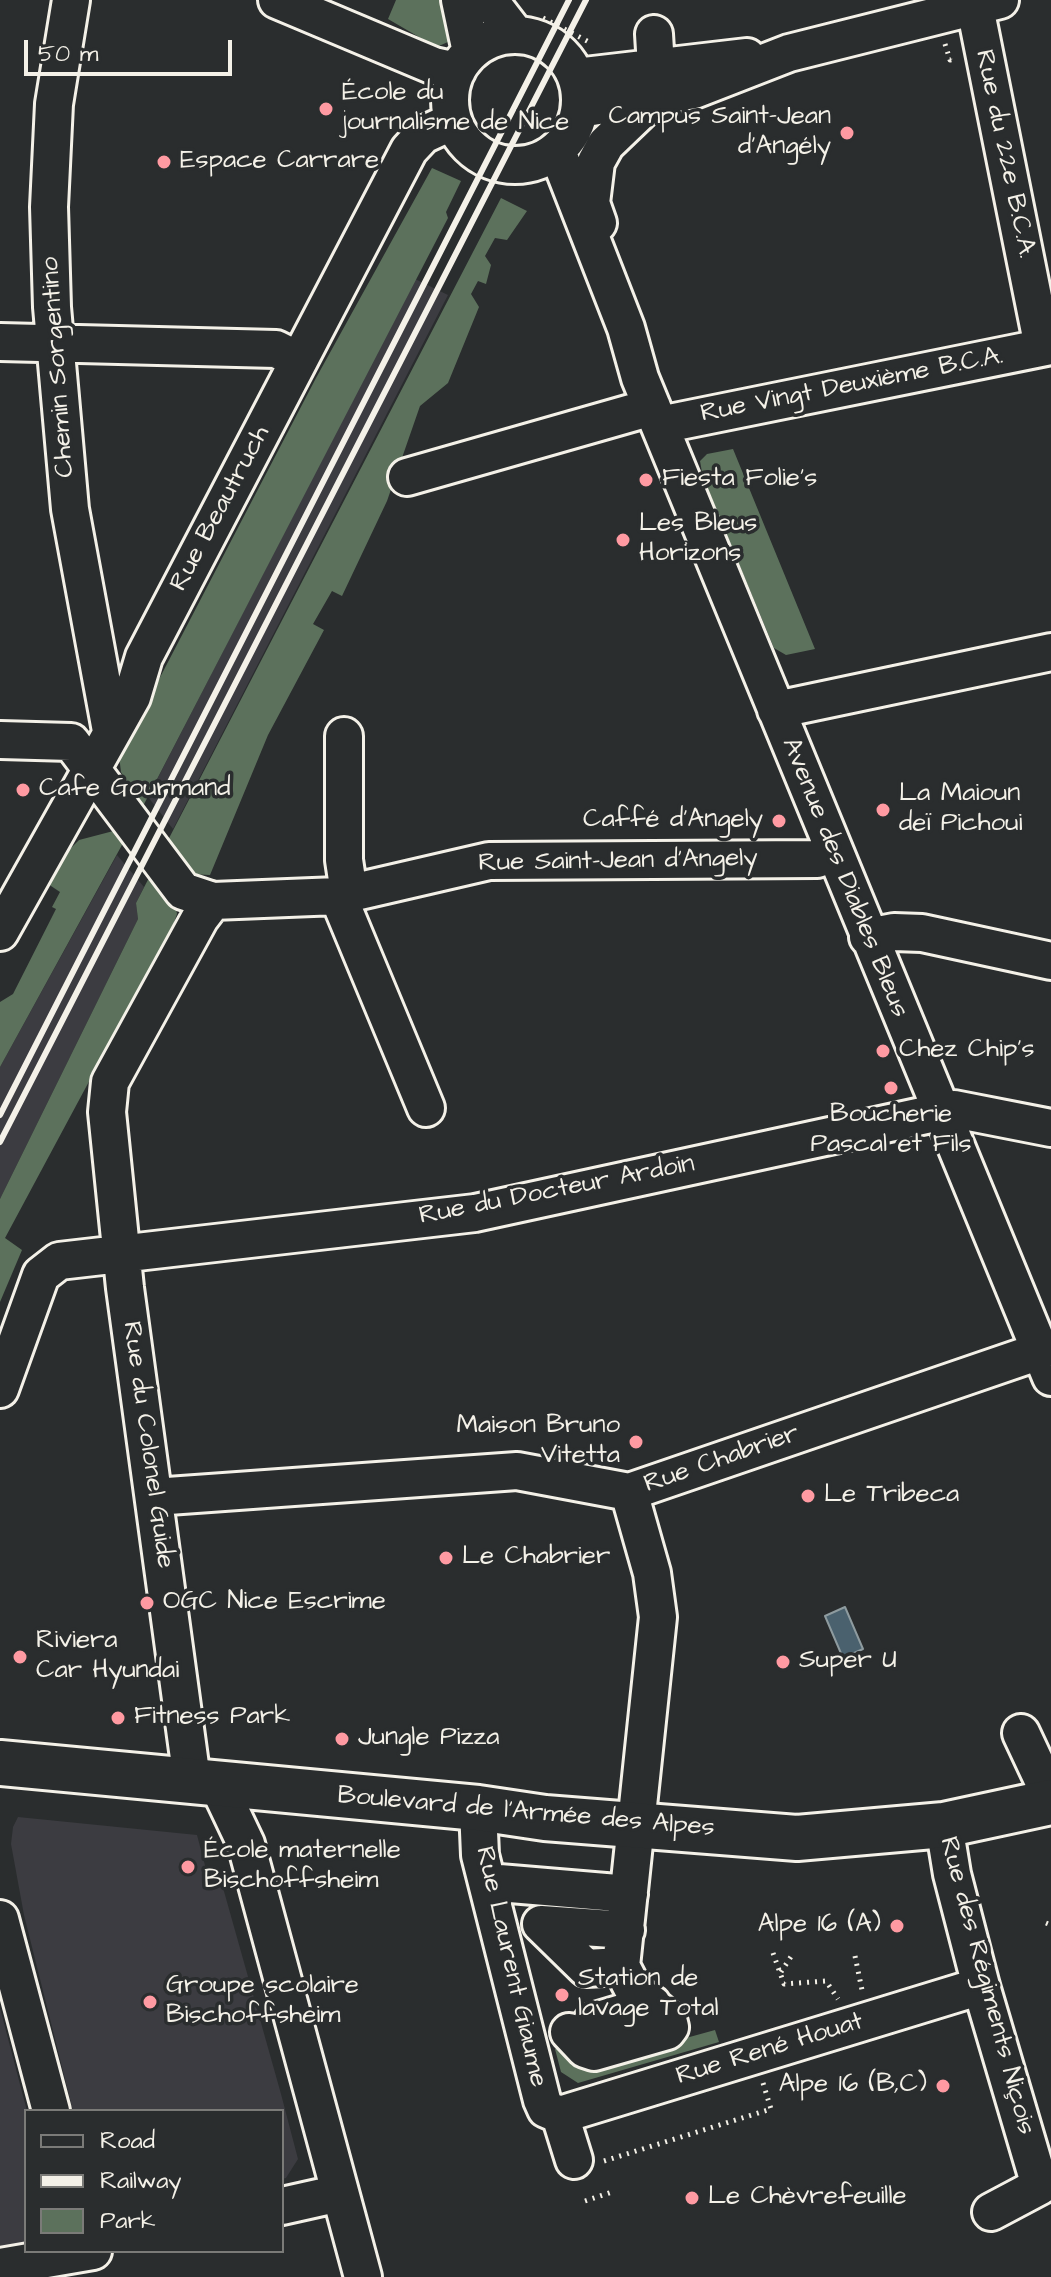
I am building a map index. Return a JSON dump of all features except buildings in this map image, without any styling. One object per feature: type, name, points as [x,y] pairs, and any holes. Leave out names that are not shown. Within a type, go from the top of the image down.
[{"type":"main road","name":"Boulevard de l'Armée des Alpes","points":[[0,1763],[478,1808],[545,1818],[797,1838],[944,1825],[1051,1800]]},
{"type":"street","name":"Chemin Sorgentino","points":[[71,0],[54,104],[49,207],[54,342],[70,509],[111,731]]},
{"type":"street","points":[[277,0],[434,66],[464,62]]},
{"type":"street","points":[[460,0],[464,62]]},
{"type":"street","points":[[489,0],[527,25],[535,38],[552,47],[578,93],[576,125],[544,157],[511,166],[484,157],[462,138],[453,121],[451,87],[464,62],[484,43],[527,25]]},
{"type":"street","points":[[578,93],[655,66],[694,90],[789,53],[987,4]]},
{"type":"street","name":"Rue du 22e B.C.A.","points":[[987,4],[1047,347]]},
{"type":"street","name":"Avenue des Diables Bleus","points":[[651,403],[635,324],[591,203],[591,181],[606,144],[655,66]]},
{"type":"street","name":"Rue Beautruch","points":[[0,932],[89,768],[132,697],[144,657],[409,150],[423,135],[453,121]]},
{"type":"street","name":"Avenue des Diables Bleus","points":[[544,157],[626,328],[651,403],[1046,1364]]},
{"type":"street","points":[[0,342],[276,349],[298,360]]},
{"type":"street","name":"Rue Vingt Deuxième B.C.A.","points":[[407,477],[651,403],[1047,347]]},
{"type":"street","points":[[97,650],[121,667],[144,657]]},
{"type":"street","points":[[776,710],[1051,652]]},
{"type":"street","points":[[344,736],[343,895],[426,1108]]},
{"type":"street","points":[[0,740],[71,742],[183,891],[213,901],[200,918],[110,1082],[107,1112],[122,1252]]},
{"type":"street","name":"Rue Saint-Jean d'Angely","points":[[213,901],[343,895],[489,861],[817,859],[834,853]]},
{"type":"street","points":[[868,937],[894,932],[922,933],[1051,961]]},
{"type":"street","name":"Rue du Docteur Ardoin","points":[[0,1389],[41,1275],[59,1261],[475,1213],[954,1109],[1051,1128]]},
{"type":"street","name":"Rue du Colonel Guide","points":[[122,1252],[154,1497],[205,1782],[246,1844],[363,2277]]},
{"type":"street","name":"Rue Chabrier","points":[[154,1497],[517,1471],[629,1492],[1046,1364]]},
{"type":"street","points":[[581,2027],[585,2049],[594,2052],[667,2031],[668,2019],[634,1991],[621,1966],[658,1617],[652,1573],[629,1492]]},
{"type":"street","points":[[1021,1733],[1051,1800]]},
{"type":"street","name":"Rue Laurent Giaume","points":[[478,1808],[480,1855],[542,2100],[546,2109],[560,2115],[583,2162]]},
{"type":"street","name":"Rue des Régiments Niçois","points":[[944,1825],[952,1874],[981,1986],[1040,2186],[991,2212]]},
{"type":"street","points":[[487,1882],[629,1894]]},
{"type":"street","points":[[532,1886],[545,1939],[586,1968],[621,1966]]},
{"type":"street","points":[[0,1919],[50,2109]]},
{"type":"street","points":[[545,1939],[626,1930]]},
{"type":"street","name":"Rue René Houat","points":[[560,2115],[981,1986]]},
{"type":"street","points":[[284,2206],[340,2193]]},
{"type":"street","points":[[0,2267],[92,2258]]},
{"type":"path","points":[[527,25],[600,46]]},
{"type":"path","points":[[773,1953],[784,1984],[791,1986],[826,1981],[836,1993],[848,2026]]},
{"type":"path","points":[[780,1973],[792,1955]]},
{"type":"path","points":[[583,2162],[771,2109],[754,2055]]},
{"type":"path","points":[[585,2201],[615,2191]]},
{"type":"shaded area","points":[[415,279],[448,295],[173,829],[148,797]]},
{"type":"shaded area","points":[[117,855],[144,887],[136,903],[138,919],[0,1199],[0,1067]]},
{"type":"shaded area","name":"Groupe scolaire Bischoffsheim","points":[[18,1817],[197,1835],[207,1873],[218,1870],[298,2159],[286,2178],[284,2109],[72,2109],[24,1915],[11,1844]]},
{"type":"shaded area","points":[[0,2008],[26,2109],[24,2109],[24,2248],[0,2252]]},
{"type":"green space","points":[[396,0],[445,0],[450,41],[439,46],[431,44],[388,19]]},
{"type":"green space","points":[[432,168],[461,181],[446,212],[448,218],[142,808],[121,772],[119,756],[316,378]]},
{"type":"green space","points":[[501,198],[527,211],[507,240],[495,238],[485,256],[491,265],[486,284],[478,281],[471,294],[479,307],[448,383],[420,406],[387,501],[342,596],[332,591],[313,624],[324,630],[268,735],[210,875],[188,874],[166,844]]},
{"type":"green space","points":[[733,449],[815,649],[786,655],[774,648],[703,478],[700,461],[707,454]]},
{"type":"green space","points":[[121,829],[128,834],[0,1067],[0,1002],[13,994],[56,909],[52,907],[60,892],[48,884],[62,857],[79,840]]},
{"type":"green space","points":[[154,868],[175,903],[177,914],[5,1238],[22,1250],[0,1302],[0,1199],[138,919],[136,903]]},
{"type":"green space","points":[[715,2030],[719,2042],[578,2083],[561,2072],[555,2049],[565,2046],[599,2062]]},
{"type":"water","points":[[845,1607],[863,1649],[843,1658],[825,1616]]},
{"type":"railway","points":[[0,1115],[569,0]]},
{"type":"railway","points":[[0,1142],[586,0]]},
{"type":"place","name":"École du journalisme de Nice","points":[[326,109]]},
{"type":"place","name":"Campus Saint-Jean d'Angély","points":[[847,133]]},
{"type":"place","name":"Espace Carrare","points":[[164,162]]},
{"type":"place","name":"Fiesta Folie's","points":[[646,480]]},
{"type":"place","name":"Les Bleus Horizons","points":[[623,540]]},
{"type":"place","name":"Cafe Gourmand","points":[[23,790]]},
{"type":"place","name":"La Maioun deï Pichoui","points":[[883,810]]},
{"type":"place","name":"Caffé d'Angely","points":[[779,821]]},
{"type":"place","name":"Chez Chip's","points":[[883,1051]]},
{"type":"place","name":"Boucherie Pascal et Fils","points":[[891,1088]]},
{"type":"place","name":"Maison Bruno Vitetta","points":[[636,1442]]},
{"type":"place","name":"Le Tribeca","points":[[808,1496]]},
{"type":"place","name":"Le Chabrier","points":[[446,1558]]},
{"type":"place","name":"OGC Nice Escrime","points":[[147,1603]]},
{"type":"place","name":"Riviera Car Hyundai","points":[[20,1657]]},
{"type":"place","name":"Super U","points":[[783,1662]]},
{"type":"place","name":"Fitness Park","points":[[118,1718]]},
{"type":"place","name":"Jungle Pizza","points":[[342,1739]]},
{"type":"place","name":"École maternelle Bischoffsheim","points":[[188,1867]]},
{"type":"place","name":"Alpe 16 (A)","points":[[897,1926]]},
{"type":"place","name":"Station de lavage Total","points":[[562,1995]]},
{"type":"place","name":"Groupe scolaire Bischoffsheim","points":[[150,2002]]},
{"type":"place","name":"Alpe 16 (B,C)","points":[[943,2086]]},
{"type":"place","name":"Le Chèvrefeuille","points":[[692,2198]]}]
